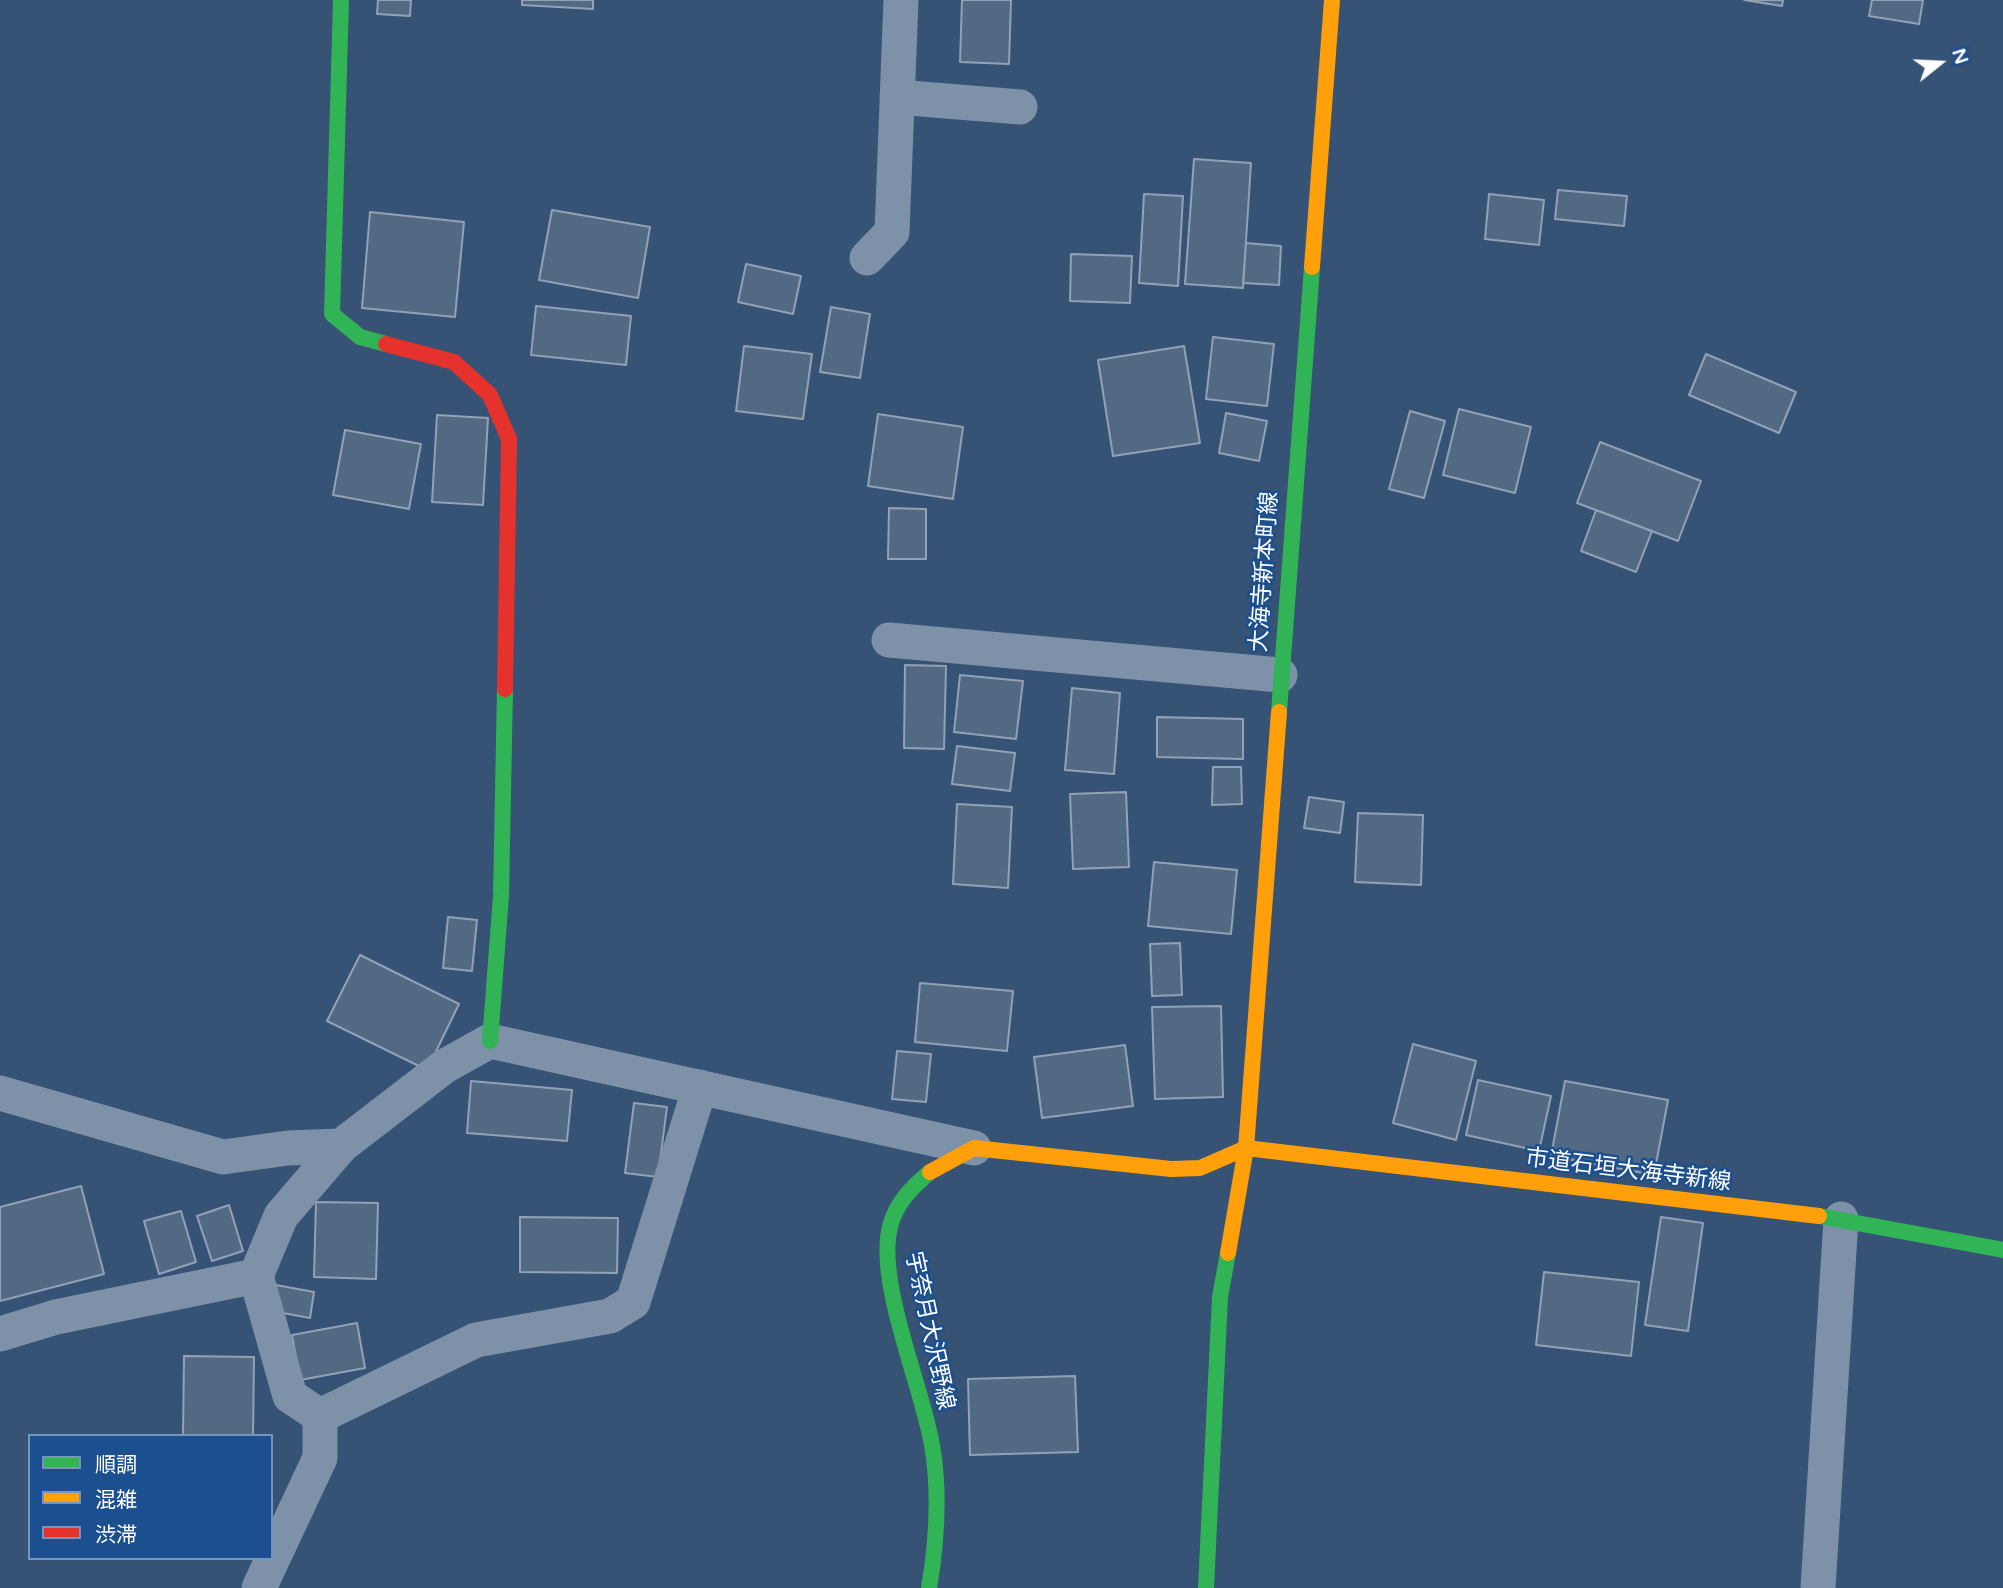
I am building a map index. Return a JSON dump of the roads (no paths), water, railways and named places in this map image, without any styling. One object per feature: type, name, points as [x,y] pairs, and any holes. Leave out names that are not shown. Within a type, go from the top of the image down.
[{"type":"street","points":[[341,0],[332,314],[360,337],[454,362],[490,395],[509,439],[501,896],[497,981],[490,1041]]},
{"type":"street","points":[[867,258],[892,232],[901,0]]},
{"type":"street","name":"大海寺新本町線","points":[[1206,1588],[1220,1297],[1246,1148],[1332,0]]},
{"type":"street","points":[[897,97],[1020,107]]},
{"type":"street","points":[[889,640],[1280,675]]},
{"type":"street","points":[[320,1416],[290,1395],[256,1276],[281,1216],[341,1146],[445,1066],[490,1041],[974,1149]]},
{"type":"street","points":[[320,1416],[476,1340],[610,1316],[633,1302],[700,1087]]},
{"type":"street","points":[[0,1093],[223,1157],[288,1148],[341,1146]]},
{"type":"street","name":"宇奈月大沢野線","points":[[929,1588],[937,1550],[932,1446],[892,1292],[887,1241],[897,1209],[923,1175],[950,1157],[974,1149],[1171,1169],[1200,1168],[1246,1148]]},
{"type":"street","name":"市道石垣大海寺新線","points":[[1246,1148],[1841,1219],[2003,1250]]},
{"type":"street","points":[[1818,1588],[1841,1219]]},
{"type":"street","points":[[0,1334],[55,1317],[256,1276]]},
{"type":"street","points":[[273,1558],[320,1458],[320,1416]]},
{"type":"street","points":[[259,1588],[272,1560]]}]
